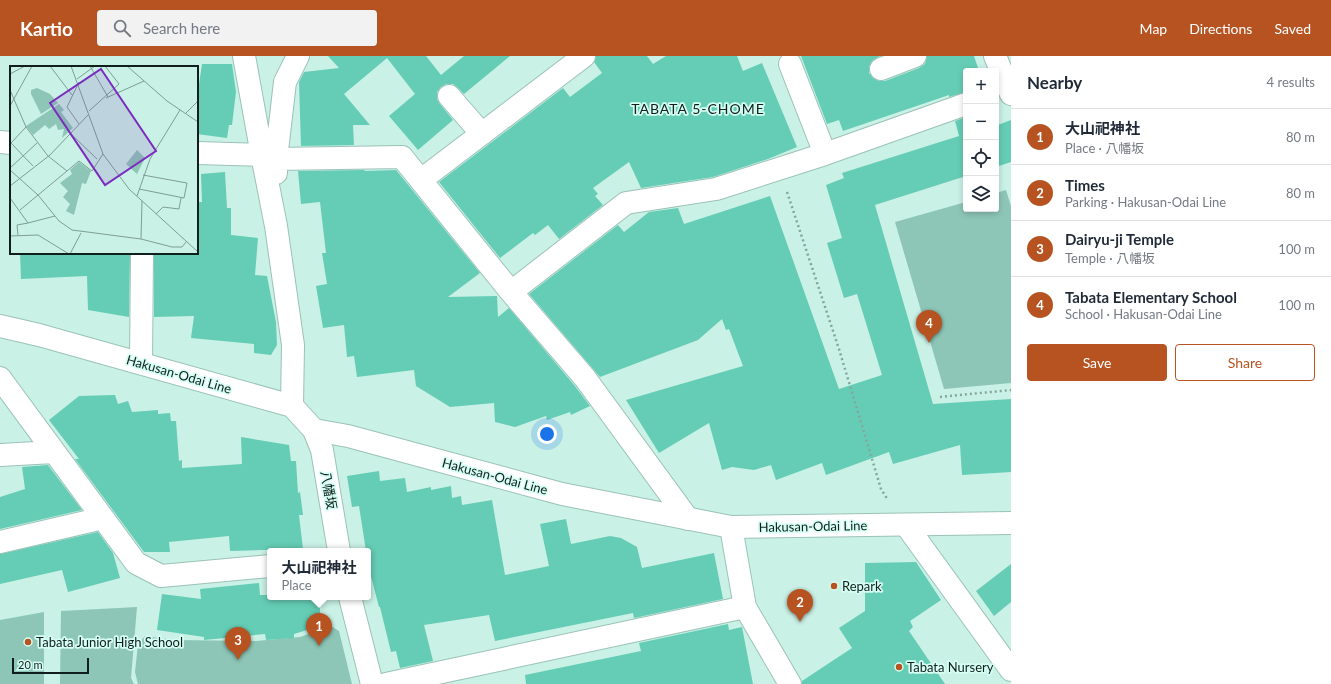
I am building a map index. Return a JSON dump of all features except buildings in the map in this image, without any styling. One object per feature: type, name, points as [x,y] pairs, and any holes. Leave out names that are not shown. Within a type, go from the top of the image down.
[{"type":"street","points":[[244,56],[269,157],[276,226],[293,345],[292,406],[314,430]]},
{"type":"street","points":[[269,157],[285,82],[298,56]]},
{"type":"street","points":[[421,180],[584,56]]},
{"type":"street","points":[[881,69],[915,56]]},
{"type":"street","points":[[995,56],[1005,92]]},
{"type":"street","points":[[790,64],[825,154]]},
{"type":"street","points":[[449,96],[482,134]]},
{"type":"street","points":[[511,292],[626,203],[716,189],[825,154],[963,105]]},
{"type":"street","points":[[0,142],[10,143]]},
{"type":"street","points":[[198,153],[269,157],[402,157],[511,292],[585,378],[688,519]]},
{"type":"street","points":[[141,363],[142,254]]},
{"type":"street","name":"Hakusan-Odai Line","points":[[0,326],[141,363],[292,406]]},
{"type":"street","points":[[0,378],[136,563],[161,576],[267,566]]},
{"type":"street","name":"Hakusan-Odai Line","points":[[314,430],[348,436],[562,494],[731,527],[1011,523]]},
{"type":"street","name":"八幡坂","points":[[314,430],[322,450],[338,548]]},
{"type":"street","points":[[0,455],[54,452]]},
{"type":"street","points":[[0,542],[103,518]]},
{"type":"street","points":[[906,525],[1011,670]]},
{"type":"street","points":[[731,527],[745,607],[790,684]]},
{"type":"street","points":[[351,600],[372,684]]},
{"type":"street","points":[[386,684],[745,607]]},
{"type":"path","points":[[779,168],[839,349],[881,489],[892,507],[906,525]]},
{"type":"path","points":[[940,397],[1011,390]]},
{"type":"green space","points":[[1006,190],[1011,206],[1011,383],[944,389],[895,222],[963,203],[963,212],[999,212],[999,192]]},
{"type":"green space","points":[[137,607],[131,678],[134,684],[60,684],[61,611]]},
{"type":"green space","name":"Tabata Junior High School","points":[[44,612],[44,684],[0,684],[0,620]]},
{"type":"green space","points":[[331,626],[339,631],[352,684],[138,684],[135,672],[138,644],[145,636],[174,640],[256,641],[300,637]]},
{"type":"place","name":"Tabata Elementary School","points":[[929,343]]},
{"type":"place","name":"Repark","points":[[834,586]]},
{"type":"place","name":"Times","points":[[800,622]]},
{"type":"place","name":"Tabata Junior High School","points":[[28,642]]},
{"type":"place","name":"大山祀神社","points":[[319,646]]},
{"type":"place","name":"Dairyu-ji Temple","points":[[238,660]]},
{"type":"place","name":"Tabata Nursery","points":[[899,667]]},
{"type":"district","name":"TABATA 5-CHOME","points":[[698,108]]}]
